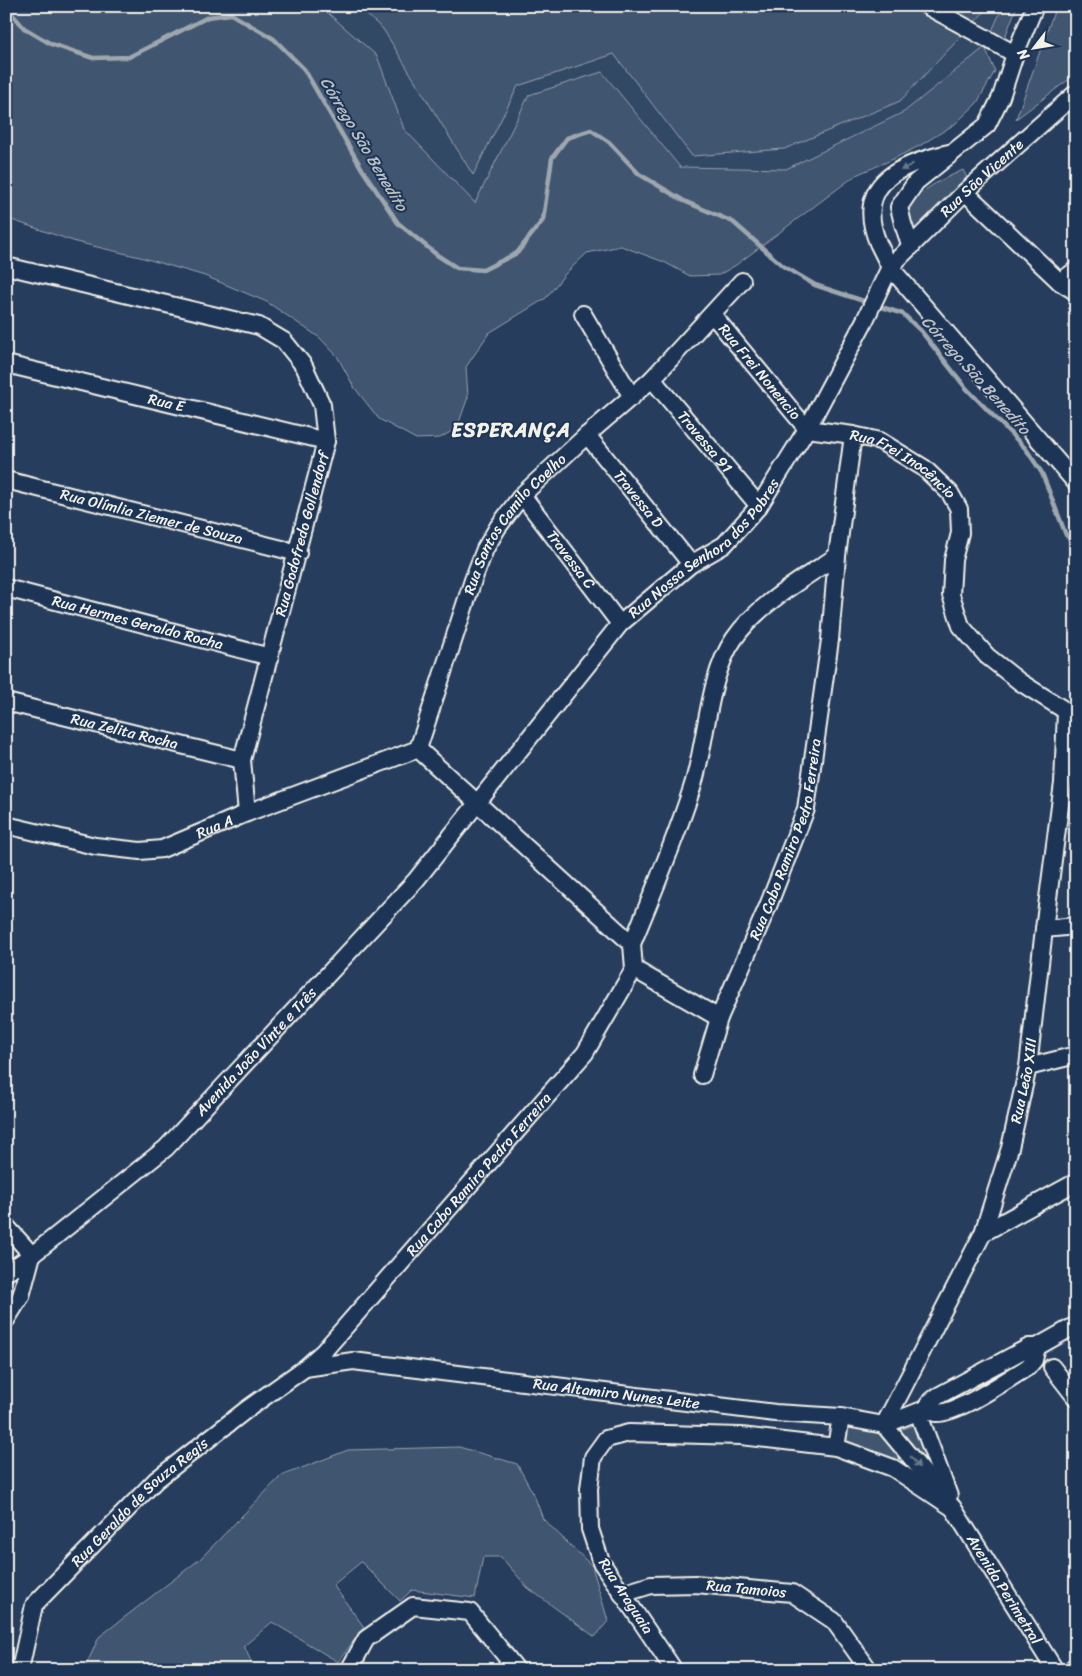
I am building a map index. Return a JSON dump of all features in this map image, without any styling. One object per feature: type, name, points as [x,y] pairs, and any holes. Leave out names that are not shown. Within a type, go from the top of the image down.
[{"type":"street","points":[[928,6],[1015,54]]},
{"type":"street","points":[[911,247],[899,207],[916,182],[987,125],[1001,98],[1015,54],[1035,6]]},
{"type":"street","name":"Rua São Vicente","points":[[890,267],[965,192],[1076,93]]},
{"type":"street","points":[[953,152],[924,158],[908,166],[888,178],[875,192],[872,204],[872,222],[878,242],[890,267],[1076,483]]},
{"type":"street","points":[[965,192],[1060,282],[1076,292]]},
{"type":"street","name":"Rua Godofredo Gollendorf","points":[[6,266],[259,326],[284,341],[304,366],[322,405],[326,441],[242,760],[247,813]]},
{"type":"street","name":"Rua Nossa Senhora dos Pobres","points":[[477,802],[620,624],[691,564],[724,545],[759,506],[807,429],[865,320],[890,267]]},
{"type":"street","points":[[1060,282],[1076,270]]},
{"type":"street","name":"Rua Santos Camilo Coelho","points":[[418,749],[473,580],[498,527],[522,495],[587,434],[652,379],[742,281]]},
{"type":"street","points":[[583,314],[632,397]]},
{"type":"street","name":"Rua Frei Nonencio","points":[[712,314],[807,429]]},
{"type":"street","name":"Rua E","points":[[6,364],[326,441]]},
{"type":"street","name":"Travessa 91","points":[[652,379],[759,506]]},
{"type":"street","name":"Rua Frei Inocêncio","points":[[807,429],[853,435],[880,442],[924,468],[950,493],[959,509],[960,533],[953,560],[951,595],[961,626],[987,656],[1020,682],[1071,715]]},
{"type":"street","name":"Travessa D","points":[[587,434],[691,564]]},
{"type":"street","name":"Rua Cabo Ramiro Pedro Ferreira","points":[[702,1075],[719,1018],[768,906],[806,809],[830,640],[837,556],[853,435]]},
{"type":"street","name":"Rua Olímlia Ziemer de Souza","points":[[6,480],[298,553]]},
{"type":"street","name":"Travessa C","points":[[522,495],[620,624]]},
{"type":"street","points":[[719,1018],[634,969],[632,944],[693,787],[712,699],[726,652],[734,638],[757,613],[784,590],[837,556]]},
{"type":"street","name":"Rua Hermes Geraldo Rocha","points":[[6,588],[270,657]]},
{"type":"street","name":"Rua Zelita Rocha","points":[[6,702],[242,760]]},
{"type":"street","name":"Rua Leão XIII","points":[[884,1425],[983,1233],[1010,1148],[1028,1067],[1071,715]]},
{"type":"street","points":[[418,749],[632,944]]},
{"type":"street","name":"Rua A","points":[[6,824],[95,846],[140,851],[162,849],[247,813],[418,749]]},
{"type":"street","name":"Avenida João Vinte e Três","points":[[6,1273],[32,1256],[166,1148],[416,880],[477,802]]},
{"type":"street","points":[[1044,929],[1076,926]]},
{"type":"street","name":"Rua Cabo Ramiro Pedro Ferreira","points":[[304,1368],[323,1352],[585,1054],[634,969]]},
{"type":"street","points":[[1028,1067],[1076,1055]]},
{"type":"street","points":[[983,1233],[1076,1182]]},
{"type":"street","points":[[6,1226],[32,1256],[21,1296],[6,1320]]},
{"type":"street","points":[[884,1425],[921,1411],[938,1396],[1029,1347],[1037,1348],[1076,1325]]},
{"type":"street","name":"Rua Altamiro Nunes Leite","points":[[304,1368],[353,1361],[775,1413],[841,1418],[884,1425]]},
{"type":"street","points":[[1052,1367],[1076,1398]]},
{"type":"street","name":"Rua Geraldo de Souza Regis","points":[[20,1670],[34,1605],[156,1480],[246,1410],[304,1368]]},
{"type":"street","name":"Avenida Perimetral","points":[[921,1411],[953,1508]]},
{"type":"street","points":[[836,1448],[841,1418]]},
{"type":"street","name":"Avenida Perimetral","points":[[884,1425],[953,1508],[1055,1670]]},
{"type":"street","name":"Rua Araguaia","points":[[674,1670],[601,1562],[590,1529],[589,1490],[593,1457],[606,1439],[629,1433],[742,1436],[836,1448]]},
{"type":"street","name":"Avenida Perimetral","points":[[836,1448],[893,1468],[953,1508]]},
{"type":"street","name":"Rua Tamoios","points":[[622,1594],[651,1584],[696,1584],[792,1593],[834,1621],[869,1670]]},
{"type":"street","points":[[349,1670],[366,1639],[413,1606],[470,1612],[517,1670]]},
{"type":"shaded area","points":[[6,6],[320,6],[377,56],[404,129],[475,203],[529,95],[602,72],[680,167],[786,169],[904,112],[985,47],[995,71],[977,103],[955,124],[921,145],[856,175],[736,265],[719,275],[690,276],[664,262],[621,246],[587,253],[565,274],[546,298],[489,333],[466,367],[468,397],[457,428],[440,438],[416,439],[379,419],[354,387],[337,356],[320,338],[267,302],[205,276],[140,257],[76,242],[6,218]]},
{"type":"shaded area","points":[[320,6],[1003,6],[985,47],[904,112],[786,169],[680,167],[602,72],[475,204],[404,129],[377,56]]},
{"type":"shaded area","points":[[357,6],[987,6],[986,10],[900,101],[784,149],[692,156],[614,54],[518,86],[473,175],[383,29]]},
{"type":"shaded area","points":[[1003,6],[1017,6],[1005,37],[985,47]]},
{"type":"shaded area","points":[[1056,6],[1076,6],[1076,74],[1016,119]]},
{"type":"shaded area","points":[[963,170],[968,180],[914,234],[908,209],[913,201],[932,185]]},
{"type":"shaded area","points":[[918,1423],[936,1485],[898,1431]]},
{"type":"shaded area","points":[[845,1426],[893,1436],[932,1489],[842,1444]]},
{"type":"shaded area","points":[[459,1447],[517,1464],[534,1495],[543,1519],[592,1566],[608,1621],[595,1637],[528,1588],[501,1557],[483,1557],[475,1598],[412,1590],[400,1601],[361,1562],[333,1585],[364,1627],[338,1662],[272,1622],[244,1646],[255,1670],[84,1670],[99,1637],[200,1559],[281,1476],[348,1450]]},
{"type":"waterway","name":"Córrego São Benedito","points":[[6,7],[24,28],[51,44],[93,58],[129,57],[208,17],[231,14],[274,39],[304,69],[362,169],[398,223],[437,255],[457,268],[483,270],[517,253],[543,220],[552,158],[567,138],[591,130],[609,142],[639,174],[684,201],[733,222],[783,266],[815,285],[903,314],[921,331],[966,388],[1026,449],[1042,473],[1066,535],[1076,545]]},
{"type":"district","name":"ESPERANÇA","points":[[511,430]]}]
